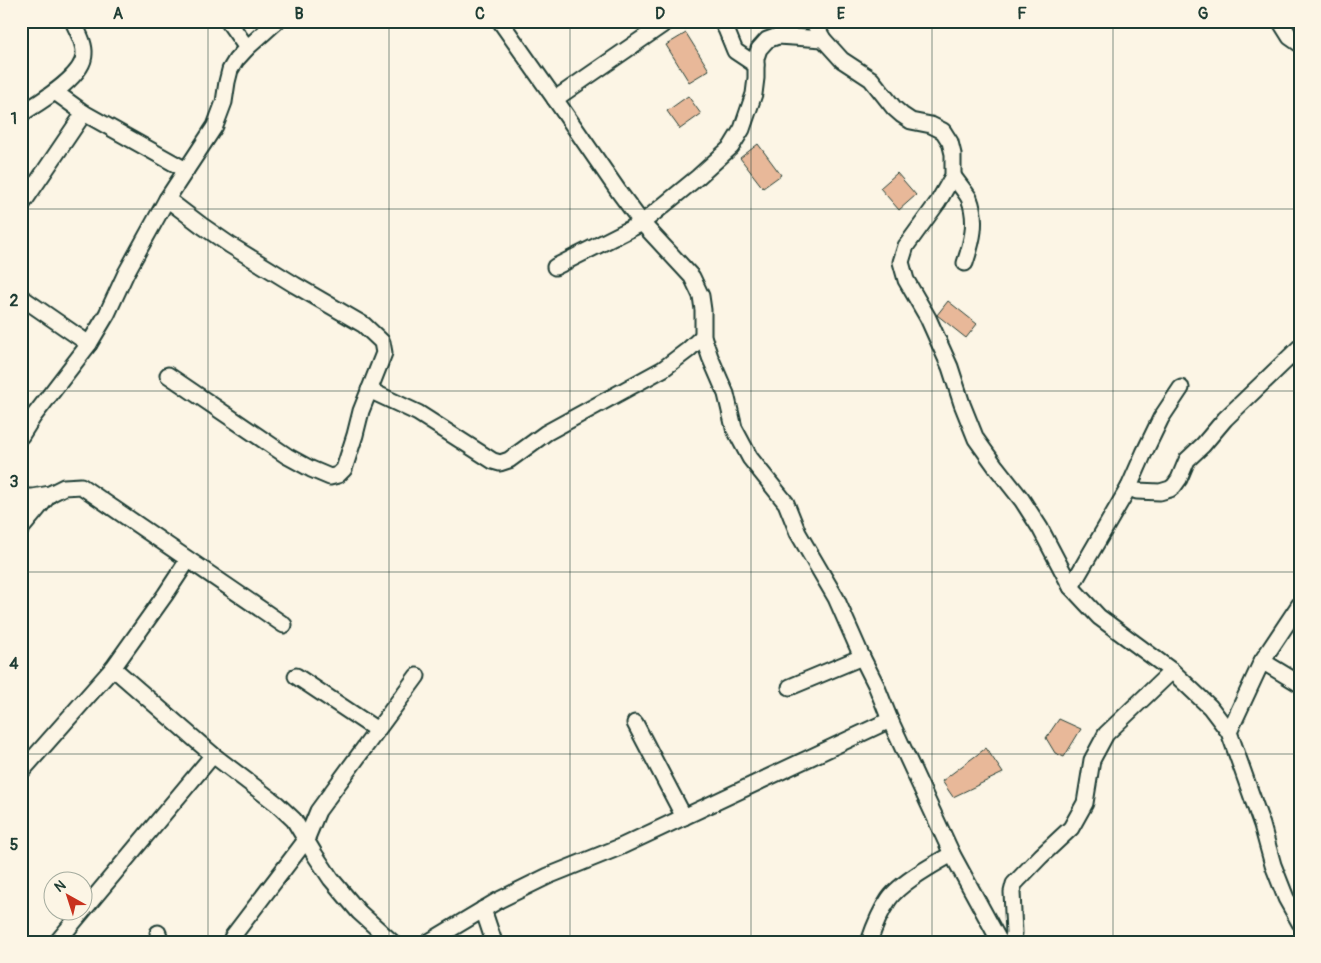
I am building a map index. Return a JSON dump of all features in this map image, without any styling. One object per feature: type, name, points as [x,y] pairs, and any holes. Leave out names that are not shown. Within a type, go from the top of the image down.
[{"type":"street","points":[[21,114],[55,92],[82,64],[84,54],[82,44],[72,21]]},
{"type":"street","points":[[228,21],[246,48]]},
{"type":"street","points":[[21,436],[32,417],[89,344],[107,314],[126,273],[167,199],[215,126],[224,102],[230,70],[236,60],[246,48],[277,21]]},
{"type":"street","points":[[500,21],[602,169],[642,223],[692,277],[701,296],[703,336],[726,394],[734,428],[750,458],[786,503],[798,532],[836,598],[952,854],[1000,942]]},
{"type":"street","points":[[555,99],[668,21]]},
{"type":"street","points":[[721,21],[735,51],[756,65]]},
{"type":"street","points":[[812,21],[823,39],[842,60],[871,79],[894,108],[911,121],[931,125],[943,131],[950,142],[953,154],[953,176],[938,202],[906,246],[902,262],[906,280],[928,318],[950,367],[976,439],[1022,500],[1040,528],[1071,587],[1099,616],[1172,671],[1210,707],[1229,732],[1262,826],[1273,865],[1286,898],[1300,923]]},
{"type":"street","points":[[1280,21],[1280,24],[1290,36],[1300,44]]},
{"type":"street","points":[[555,266],[642,223],[731,147],[742,129],[754,94],[758,49],[767,40],[778,36],[823,39]]},
{"type":"street","points":[[55,92],[84,113],[186,170]]},
{"type":"street","points":[[21,206],[84,113]]},
{"type":"street","points":[[953,176],[968,198],[974,220],[972,241],[965,264]]},
{"type":"street","points":[[167,199],[200,225],[230,245],[364,324],[382,342],[384,353],[369,390],[344,469],[338,475],[330,477],[287,456],[168,374]]},
{"type":"street","points":[[21,297],[89,344]]},
{"type":"street","points":[[369,390],[418,413],[500,463],[509,460],[554,429],[663,369],[703,336]]},
{"type":"street","points":[[1128,487],[1138,491],[1160,492],[1174,486],[1187,460],[1300,347]]},
{"type":"street","points":[[1071,587],[1128,487],[1161,418],[1182,388]]},
{"type":"street","points":[[21,497],[33,498],[50,494],[64,487],[81,486],[284,625]]},
{"type":"street","points":[[21,529],[50,494]]},
{"type":"street","points":[[21,772],[113,668],[188,560]]},
{"type":"street","points":[[1229,732],[1262,661],[1300,604]]},
{"type":"street","points":[[790,687],[862,657]]},
{"type":"street","points":[[1262,661],[1300,684]]},
{"type":"street","points":[[113,668],[213,755],[277,804],[294,820],[331,878],[359,912],[392,942]]},
{"type":"street","points":[[1012,942],[1014,933],[1012,892],[1014,884],[1071,828],[1085,803],[1092,760],[1106,734],[1172,671]]},
{"type":"street","points":[[296,676],[377,730]]},
{"type":"street","points":[[230,942],[306,840],[318,812],[417,676]]},
{"type":"street","points":[[429,942],[482,909],[548,876],[684,817],[890,720]]},
{"type":"street","points":[[636,723],[684,817]]},
{"type":"street","points":[[57,942],[213,755]]},
{"type":"street","points":[[869,942],[874,925],[890,898],[906,884],[952,854]]},
{"type":"street","points":[[482,909],[494,942]]},
{"type":"building","points":[[686,33],[709,70],[689,82],[666,45]]},
{"type":"building","points":[[688,96],[701,114],[680,129],[667,111]]},
{"type":"building","points":[[758,144],[781,175],[763,188],[740,158]]},
{"type":"building","points":[[897,173],[916,195],[899,210],[880,188]]},
{"type":"building","points":[[948,301],[977,324],[966,338],[937,315]]},
{"type":"building","points":[[1059,719],[1081,729],[1064,757],[1055,753],[1046,738]]},
{"type":"building","points":[[986,748],[1003,773],[953,797],[942,781]]}]
